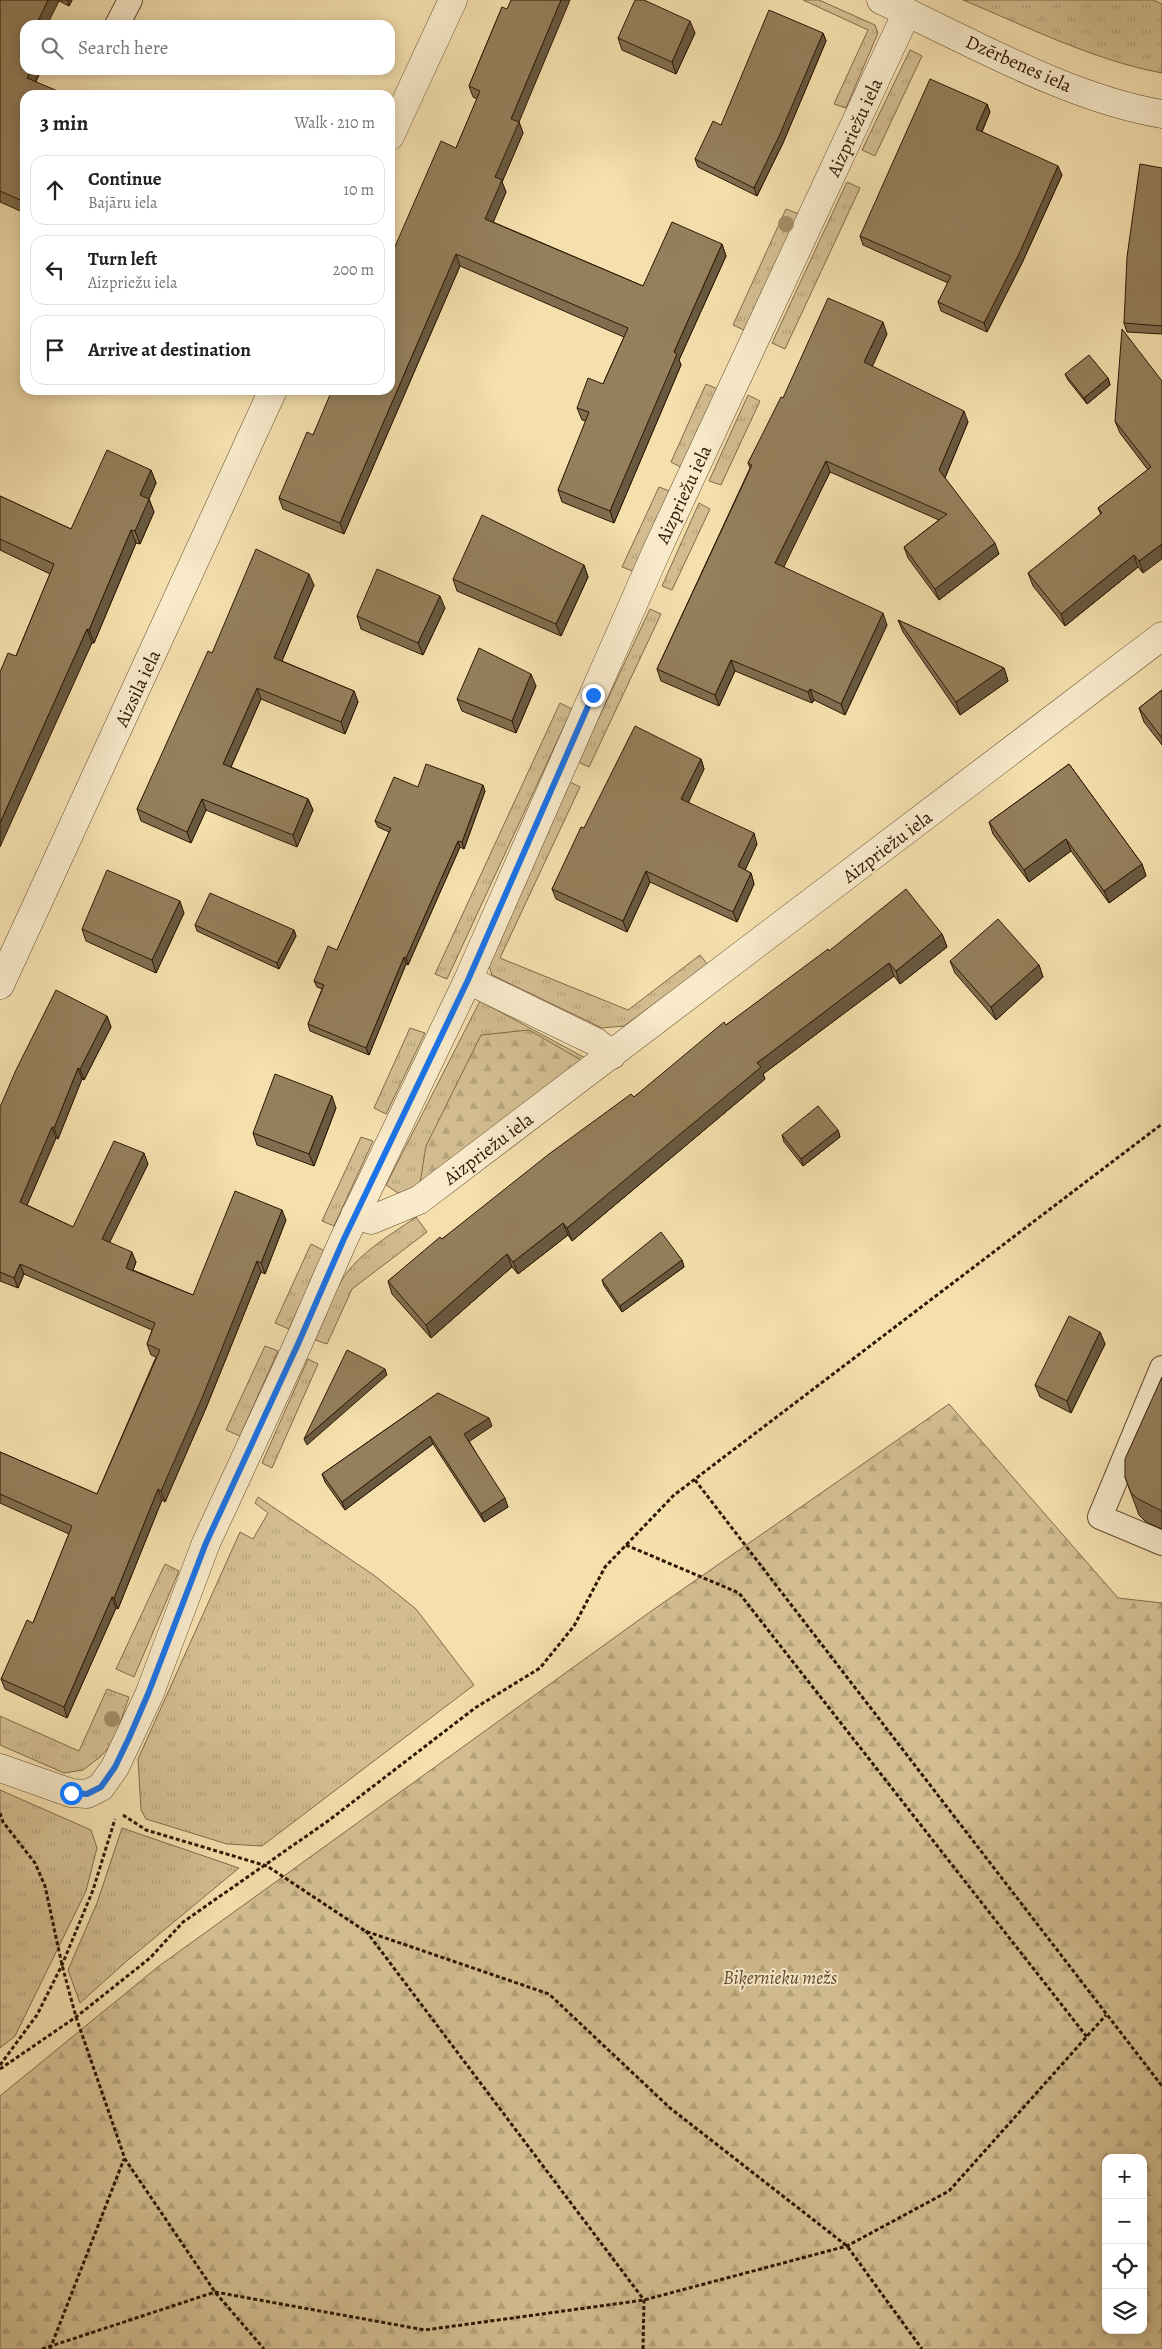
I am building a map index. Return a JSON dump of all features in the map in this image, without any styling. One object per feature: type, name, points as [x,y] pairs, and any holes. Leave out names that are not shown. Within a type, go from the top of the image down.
[{"type":"street","points":[[395,125],[453,0]]},
{"type":"street","name":"Dzērbenes iela","points":[[881,0],[1048,78],[1115,103],[1162,114]]},
{"type":"street","name":"Aizpriežu iela","points":[[0,1768],[71,1793],[87,1794],[101,1787],[115,1767],[148,1694],[206,1543],[355,1215],[468,980],[657,550],[908,12]]},
{"type":"street","name":"Aizsila iela","points":[[0,985],[271,395]]},
{"type":"street","name":"Aizpriežu iela","points":[[355,1215],[371,1220],[390,1214],[419,1200],[1162,636]]},
{"type":"street","points":[[468,980],[596,1042],[612,1055]]},
{"type":"lane","points":[[120,20],[130,0]]},
{"type":"lane","points":[[1162,1368],[1100,1517],[1162,1543]]},
{"type":"path","points":[[0,2067],[76,2017],[150,1958],[183,1922],[268,1866],[475,1708],[540,1668],[574,1626],[606,1567],[674,1495],[1162,1124]]},
{"type":"path","points":[[695,1480],[1162,2086]]},
{"type":"path","points":[[626,1545],[739,1593],[1087,2037]]},
{"type":"path","points":[[0,2067],[37,2015],[62,1965],[93,1890],[117,1811],[146,1830],[268,1866],[365,1930],[549,1994],[670,2108],[847,2246],[922,2349]]},
{"type":"path","points":[[0,1813],[3,1822],[35,1863],[45,1886],[62,1965],[76,2017],[124,2159],[215,2292],[264,2349]]},
{"type":"path","points":[[365,1930],[644,2300],[644,2349]]},
{"type":"path","points":[[42,2349],[50,2348],[215,2292],[425,2330],[644,2300],[847,2246],[949,2191],[1106,2015]]},
{"type":"path","points":[[50,2348],[124,2159]]},
{"type":"green space","points":[[803,0],[819,0],[875,25],[878,33],[846,108],[834,104],[868,30]]},
{"type":"green space","points":[[963,0],[1153,0],[1162,4],[1162,73],[1111,60],[1086,51],[1036,32]]},
{"type":"green space","points":[[910,50],[922,56],[875,156],[862,150]]},
{"type":"green space","points":[[847,182],[860,188],[785,349],[772,343]]},
{"type":"green space","points":[[786,209],[802,215],[746,331],[733,325]]},
{"type":"green space","points":[[706,384],[720,390],[684,469],[671,462]]},
{"type":"green space","points":[[748,395],[760,401],[721,485],[709,481]]},
{"type":"green space","points":[[659,487],[672,492],[635,572],[622,567]]},
{"type":"green space","points":[[699,503],[710,509],[672,590],[662,586]]},
{"type":"green space","points":[[650,609],[661,614],[589,767],[578,762]]},
{"type":"green space","points":[[560,703],[572,709],[447,979],[435,974]]},
{"type":"green space","points":[[570,782],[580,787],[500,958],[628,1010],[700,955],[708,965],[624,1026],[602,1028],[492,975],[489,966]]},
{"type":"green space","points":[[480,1001],[591,1061],[404,1197],[386,1185]]},
{"type":"green space","points":[[410,1028],[425,1033],[386,1114],[374,1108]]},
{"type":"green space","points":[[529,1030],[581,1060],[420,1183],[426,1146],[481,1035]]},
{"type":"green space","points":[[361,1137],[373,1141],[334,1226],[322,1221]]},
{"type":"green space","points":[[416,1217],[427,1232],[352,1289],[327,1344],[315,1340],[338,1287],[353,1265],[372,1248]]},
{"type":"green space","points":[[311,1244],[325,1251],[289,1329],[275,1323]]},
{"type":"green space","points":[[265,1346],[278,1351],[240,1436],[226,1430]]},
{"type":"green space","points":[[308,1359],[318,1364],[272,1468],[262,1463]]},
{"type":"green space","name":"Biķernieku mežs","points":[[949,1404],[1118,1598],[1162,1603],[1162,2349],[0,2349],[0,2096],[159,1966],[650,1612]]},
{"type":"green space","points":[[258,1497],[375,1576],[416,1609],[474,1685],[262,1846],[227,1844],[146,1819],[141,1810],[138,1759],[240,1532],[253,1539],[268,1513],[255,1503]]},
{"type":"green space","points":[[165,1564],[179,1571],[134,1677],[116,1669]]},
{"type":"green space","points":[[107,1689],[129,1697],[113,1743],[100,1757],[83,1770],[64,1773],[0,1745],[0,1716],[79,1751]]},
{"type":"green space","points":[[0,1790],[91,1830],[97,1848],[86,1891],[15,2036],[0,2048]]},
{"type":"green space","points":[[122,1828],[239,1868],[129,1959],[80,2003],[68,1970],[97,1903]]},
{"type":"building","points":[[0,0],[48,0],[38,20],[20,20],[20,75],[28,75],[27,78],[55,90],[20,90],[20,200],[0,191]]},
{"type":"building","points":[[511,0],[561,0],[511,119],[519,122],[495,177],[502,180],[485,219],[643,286],[672,222],[722,244],[674,352],[677,354],[610,511],[558,490],[589,412],[577,408],[588,378],[603,384],[628,328],[456,254],[340,523],[279,498],[307,432],[313,435],[330,395],[395,395],[395,247],[441,141],[456,148],[480,91],[469,86],[502,7],[507,9]]},
{"type":"building","points":[[635,0],[644,0],[690,21],[672,62],[618,38]]},
{"type":"building","points":[[769,10],[823,33],[780,134],[754,188],[695,159],[713,121],[721,125]]},
{"type":"building","points":[[930,79],[987,104],[976,129],[1058,166],[1019,254],[984,323],[938,302],[951,276],[860,236]]},
{"type":"building","points":[[1140,164],[1162,168],[1162,326],[1124,323],[1127,257]]},
{"type":"building","points":[[828,298],[883,322],[864,362],[964,411],[939,470],[995,543],[935,589],[904,547],[947,514],[826,461],[775,563],[883,613],[841,704],[810,689],[808,692],[731,660],[715,695],[657,669],[752,465],[748,463],[781,397],[783,398]]},
{"type":"building","points":[[1122,329],[1162,381],[1162,544],[1139,561],[1134,555],[1061,614],[1028,573],[1102,513],[1098,508],[1151,467],[1115,421]]},
{"type":"building","points":[[1089,355],[1108,378],[1084,398],[1065,374]]},
{"type":"building","points":[[107,450],[151,470],[140,495],[149,499],[135,531],[131,530],[89,630],[87,629],[0,823],[0,672],[8,653],[16,656],[54,564],[0,539],[0,496],[71,529]]},
{"type":"building","points":[[482,515],[584,565],[556,624],[453,579]]},
{"type":"building","points":[[256,549],[309,574],[274,658],[354,691],[341,722],[257,688],[223,764],[308,799],[293,835],[202,799],[187,832],[137,809],[208,651],[212,653]]},
{"type":"building","points":[[377,569],[440,596],[418,643],[357,616]]},
{"type":"building","points":[[898,620],[1004,668],[956,702]]},
{"type":"building","points":[[479,648],[531,674],[512,721],[457,699]]},
{"type":"building","points":[[1162,690],[1162,738],[1139,708]]},
{"type":"building","points":[[635,726],[701,759],[681,799],[754,833],[738,866],[751,873],[733,912],[646,871],[623,921],[552,889],[581,827],[584,828]]},
{"type":"building","points":[[426,764],[483,785],[462,842],[458,841],[406,958],[404,957],[366,1048],[308,1024],[324,985],[314,981],[328,946],[337,950],[391,828],[375,821],[394,777],[418,787]]},
{"type":"building","points":[[1069,764],[1142,864],[1104,891],[1066,839],[1024,870],[989,822]]},
{"type":"building","points":[[107,870],[180,901],[152,960],[82,929]]},
{"type":"building","points":[[906,889],[942,934],[896,971],[889,963],[757,1063],[761,1067],[567,1228],[563,1223],[513,1262],[507,1254],[426,1325],[388,1281],[440,1237],[442,1239],[549,1154],[631,1094],[634,1097],[724,1022],[726,1025],[828,949],[829,951]]},
{"type":"building","points":[[210,893],[294,930],[277,963],[195,925]]},
{"type":"building","points":[[998,919],[1039,965],[991,1007],[950,961]]},
{"type":"building","points":[[56,990],[107,1016],[80,1069],[78,1068],[54,1128],[52,1127],[20,1202],[73,1227],[114,1141],[144,1153],[102,1239],[132,1252],[126,1268],[193,1295],[235,1191],[282,1210],[261,1263],[257,1261],[202,1398],[161,1491],[158,1489],[114,1598],[112,1597],[64,1707],[1,1679],[27,1620],[33,1623],[72,1526],[0,1494],[0,1452],[97,1494],[160,1350],[147,1344],[155,1323],[20,1264],[14,1278],[0,1272],[0,1107],[16,1070]]},
{"type":"building","points":[[275,1074],[332,1096],[309,1154],[253,1133]]},
{"type":"building","points":[[818,1106],[838,1130],[801,1159],[782,1135]]},
{"type":"building","points":[[661,1232],[682,1260],[620,1306],[602,1280]]},
{"type":"building","points":[[1069,1316],[1100,1332],[1067,1401],[1035,1385]]},
{"type":"building","points":[[347,1350],[385,1369],[304,1439]]},
{"type":"building","points":[[1162,1377],[1162,1511],[1138,1499],[1131,1493],[1125,1477],[1125,1459]]},
{"type":"building","points":[[438,1393],[489,1418],[464,1434],[505,1498],[481,1514],[430,1436],[342,1502],[322,1474]]},
{"type":"route","points":[[71,1793],[87,1794],[101,1787],[115,1767],[129,1738],[148,1694],[206,1543],[298,1344],[343,1241],[468,980],[593,695]]}]
